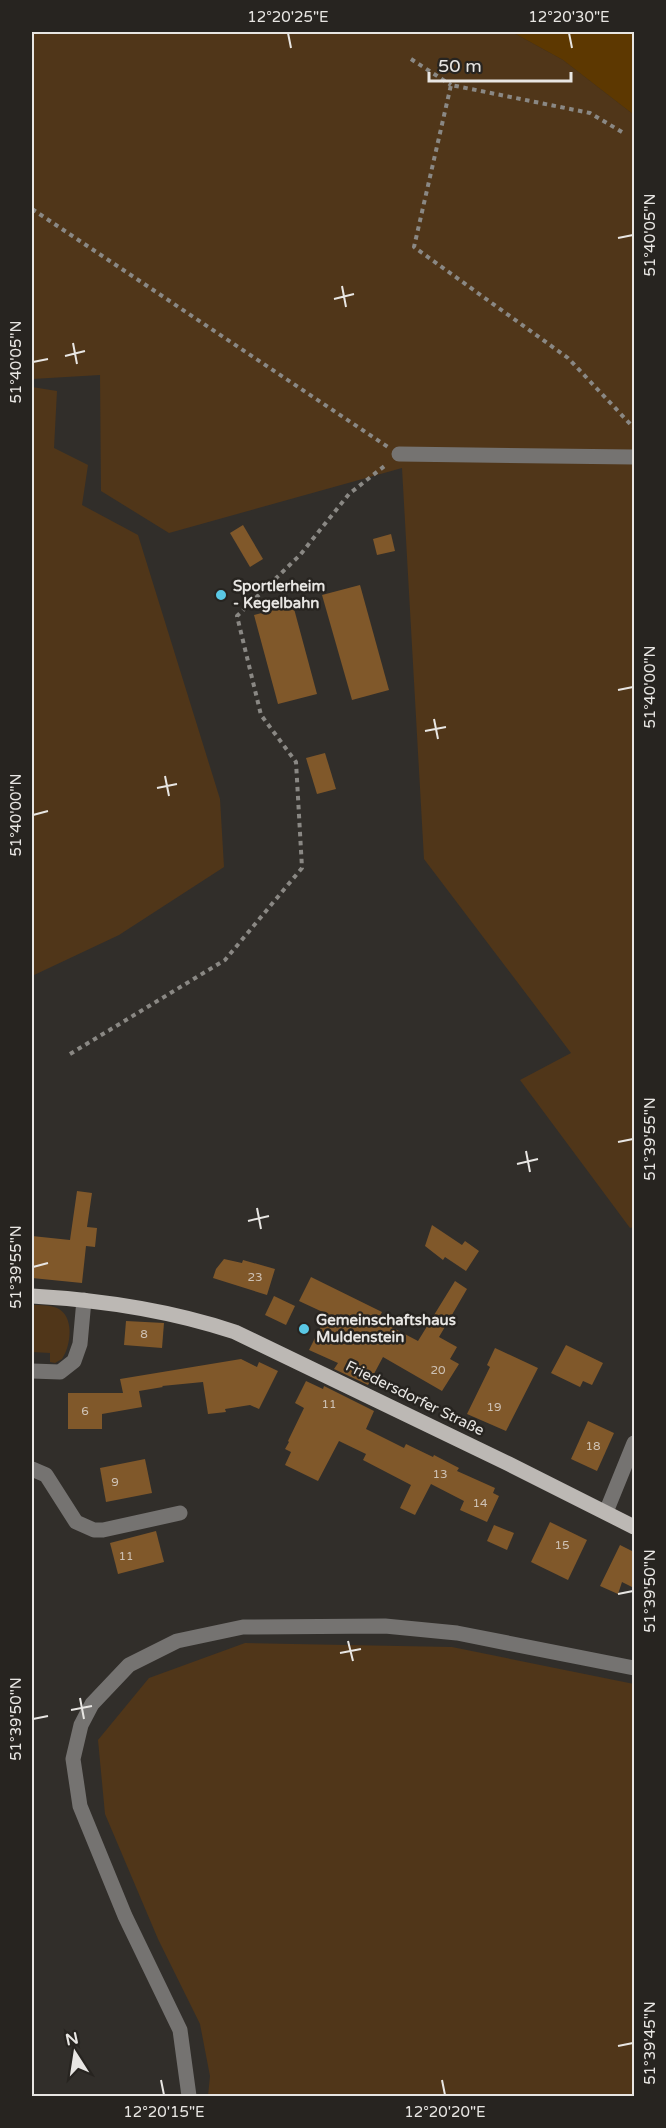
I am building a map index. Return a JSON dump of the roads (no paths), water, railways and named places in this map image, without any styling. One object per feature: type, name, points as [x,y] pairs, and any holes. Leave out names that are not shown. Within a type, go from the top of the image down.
[{"type":"main road","name":"Friedersdorfer Straße","points":[[32,1296],[84,1300],[189,1318],[235,1332],[634,1527]]},
{"type":"lane","points":[[399,454],[634,457]]},
{"type":"lane","points":[[32,1371],[60,1372],[74,1360],[80,1344],[84,1300]]},
{"type":"lane","points":[[606,1512],[634,1443]]},
{"type":"lane","points":[[32,1469],[46,1475],[76,1522],[93,1530],[103,1530],[180,1513]]},
{"type":"lane","points":[[189,2097],[180,2030],[125,1917],[80,1806],[73,1759],[81,1725],[92,1704],[129,1665],[177,1641],[243,1627],[385,1626],[457,1633],[634,1668]]},
{"type":"place","name":"Sportlerheim - Kegelbahn","points":[[221,595]]},
{"type":"place","name":"Gemeinschaftshaus Muldenstein","points":[[304,1329]]}]
